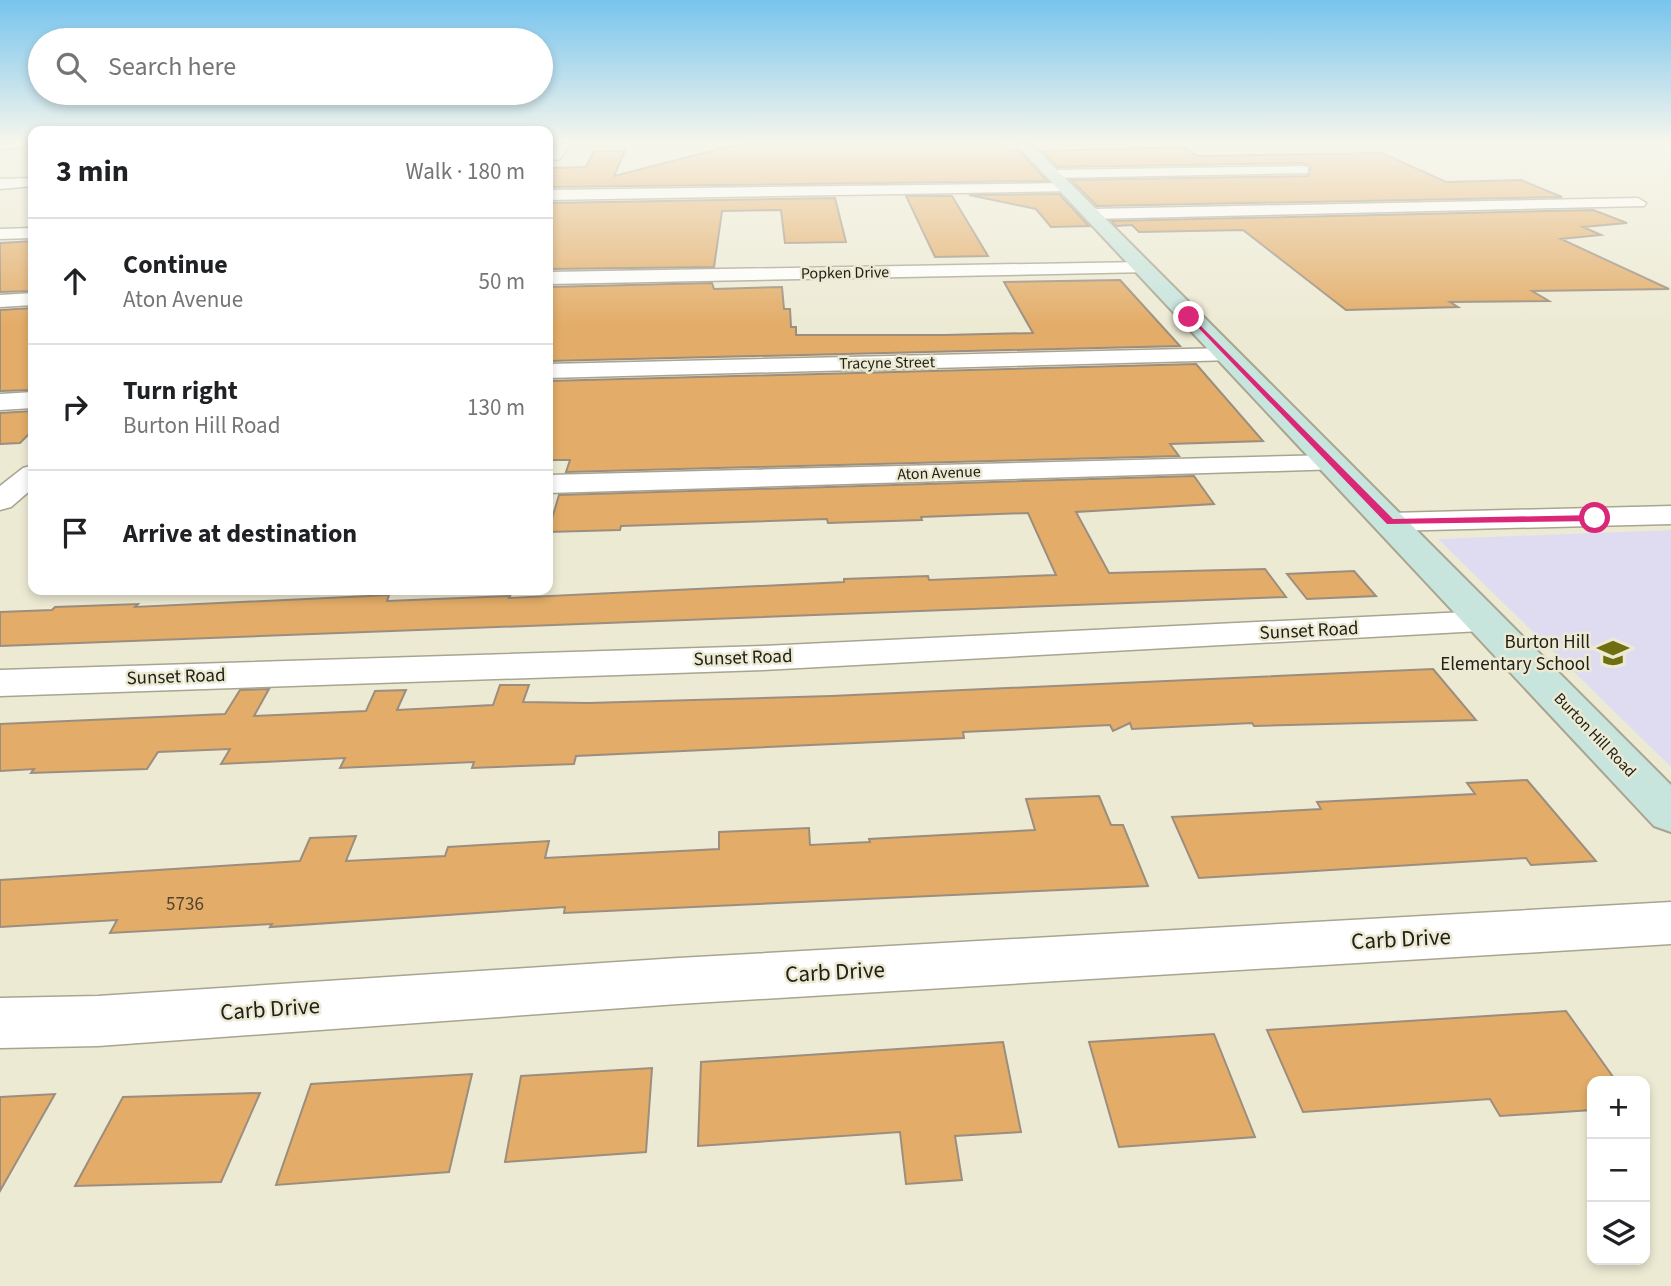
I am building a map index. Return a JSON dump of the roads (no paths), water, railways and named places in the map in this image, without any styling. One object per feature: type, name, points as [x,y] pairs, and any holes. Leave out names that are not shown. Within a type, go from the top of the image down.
[{"type":"street","name":"Burton Hill Road","points":[[1081,204],[1671,814]]},
{"type":"street","points":[[1091,214],[1637,204]]},
{"type":"street","points":[[0,234],[28,233]]},
{"type":"street","name":"Popken Drive","points":[[553,278],[1143,268]]},
{"type":"street","points":[[0,301],[28,299]]},
{"type":"street","name":"Tracyne Street","points":[[553,371],[1227,355]]},
{"type":"street","points":[[0,402],[28,400]]},
{"type":"street","name":"Aton Avenue","points":[[553,484],[1331,463]]},
{"type":"street","points":[[2,500],[28,478]]},
{"type":"street","points":[[2,500],[28,498]]},
{"type":"street","points":[[1390,522],[1671,515]]},
{"type":"street","name":"Sunset Road","points":[[0,683],[763,658],[1486,622]]},
{"type":"street","name":"Carb Drive","points":[[0,1023],[98,1021],[678,981],[1671,923]]},
{"type":"place","name":"Burton Hill Elementary School","points":[[1613,653]]}]
